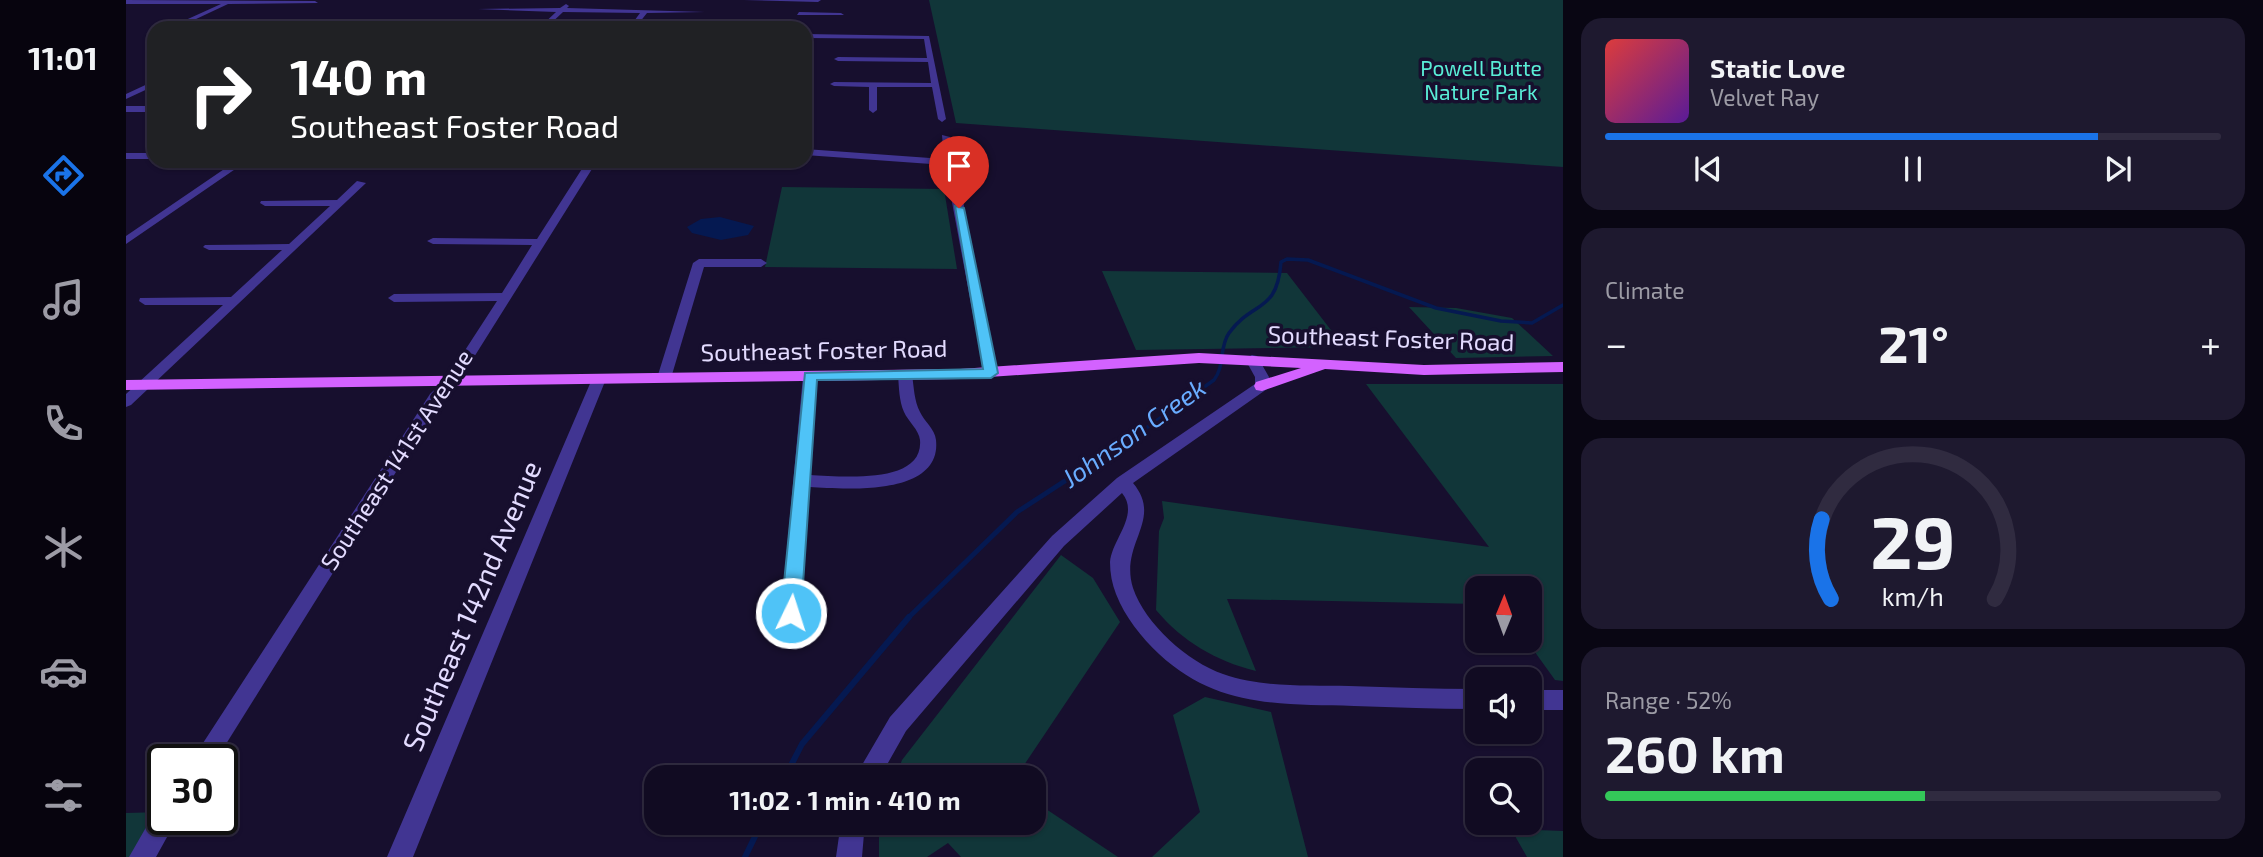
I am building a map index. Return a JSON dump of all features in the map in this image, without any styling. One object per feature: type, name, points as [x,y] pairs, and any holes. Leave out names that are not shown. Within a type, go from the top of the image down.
[{"type":"main road","name":"Southeast Foster Road","points":[[134,385],[991,373],[1178,359],[1246,359],[1457,370],[1563,367]]},
{"type":"main road","points":[[1262,386],[1301,371],[1339,364]]},
{"type":"street","points":[[463,21],[493,0]]},
{"type":"street","points":[[550,21],[572,0]]},
{"type":"street","points":[[624,10],[634,0]]},
{"type":"street","points":[[747,0],[818,0]]},
{"type":"street","points":[[803,1],[798,18],[841,15]]},
{"type":"street","points":[[187,21],[231,2]]},
{"type":"street","points":[[126,4],[318,2]]},
{"type":"street","points":[[301,10],[318,2]]},
{"type":"street","points":[[481,9],[702,12]]},
{"type":"street","points":[[637,21],[645,11]]},
{"type":"street","points":[[278,21],[291,15]]},
{"type":"street","points":[[812,36],[926,37],[942,119]]},
{"type":"street","points":[[838,59],[931,60]]},
{"type":"street","points":[[834,84],[935,85]]},
{"type":"street","points":[[873,85],[873,110]]},
{"type":"street","points":[[126,97],[147,86]]},
{"type":"street","points":[[126,109],[147,109]]},
{"type":"street","points":[[945,136],[991,373]]},
{"type":"street","points":[[812,152],[950,162]]},
{"type":"street","points":[[126,156],[147,156]]},
{"type":"street","points":[[126,241],[232,168]]},
{"type":"street","name":"Southeast 141st Avenue","points":[[213,744],[435,397],[452,381],[587,168]]},
{"type":"street","points":[[126,402],[134,385],[232,301],[361,183]]},
{"type":"street","points":[[265,203],[339,203]]},
{"type":"street","points":[[433,241],[539,243]]},
{"type":"street","points":[[209,247],[290,247]]},
{"type":"street","points":[[664,378],[699,263],[761,263]]},
{"type":"street","points":[[394,298],[504,297]]},
{"type":"street","points":[[145,301],[232,301]]},
{"type":"street","points":[[874,765],[898,724],[1058,541],[1124,482],[1262,386],[1262,377],[1246,359]]},
{"type":"street","points":[[800,481],[885,481],[902,477],[917,469],[926,457],[928,440],[911,412],[905,375]]},
{"type":"street","points":[[791,613],[810,376]]},
{"type":"street","name":"Southeast 142nd Avenue","points":[[400,857],[599,379]]},
{"type":"street","points":[[1124,482],[1137,495],[1139,511],[1121,545],[1120,575],[1135,611],[1165,647],[1206,677],[1241,688],[1278,695],[1465,699]]},
{"type":"street","points":[[1542,700],[1563,701]]},
{"type":"street","points":[[142,857],[155,835]]},
{"type":"street","points":[[849,857],[852,835]]},
{"type":"green space","name":"Powell Butte Nature Park","points":[[929,0],[1563,0],[1563,167],[956,123]]},
{"type":"green space","points":[[782,187],[944,189],[957,269],[765,267]]},
{"type":"green space","points":[[1102,271],[1287,273],[1344,347],[1136,350]]},
{"type":"green space","points":[[1409,307],[1456,308],[1512,318],[1553,356],[1456,358]]},
{"type":"green space","points":[[1366,384],[1563,384],[1563,681],[1555,680],[1536,653],[1542,653],[1542,576],[1465,576],[1465,604],[1227,599],[1256,671],[1227,662],[1201,649],[1177,632],[1156,610],[1159,531],[1164,518],[1162,501],[1489,547]]},
{"type":"green space","points":[[1061,555],[1093,578],[1120,622],[1024,765],[900,765]]},
{"type":"green space","points":[[1205,697],[1271,712],[1308,857],[1152,857],[1200,812],[1173,715]]},
{"type":"green space","points":[[1046,809],[1118,857],[961,857],[948,843],[927,857],[879,857],[879,835],[1046,835]]},
{"type":"green space","points":[[147,812],[147,835],[153,835],[144,857],[126,857],[126,813]]},
{"type":"green space","points":[[1542,830],[1563,831],[1563,857],[1527,857],[1514,835],[1542,835]]},
{"type":"shaded area","points":[[720,217],[754,226],[748,235],[721,240],[692,233],[687,227],[701,219]]},
{"type":"waterway","name":"Johnson Creek","points":[[1143,430],[1214,380],[1220,369],[1224,344],[1229,333],[1269,299],[1279,279],[1281,262],[1287,259],[1308,260],[1436,308],[1501,321],[1532,323],[1563,305]]},
{"type":"waterway","name":"Johnson Creek","points":[[909,617],[1017,512],[1143,430]]},
{"type":"waterway","name":"Johnson Creek","points":[[791,765],[802,744],[909,617]]},
{"type":"waterway","name":"Johnson Creek","points":[[745,857],[756,835]]},
{"type":"route","points":[[791,613],[810,376],[991,373],[959,208]]}]
